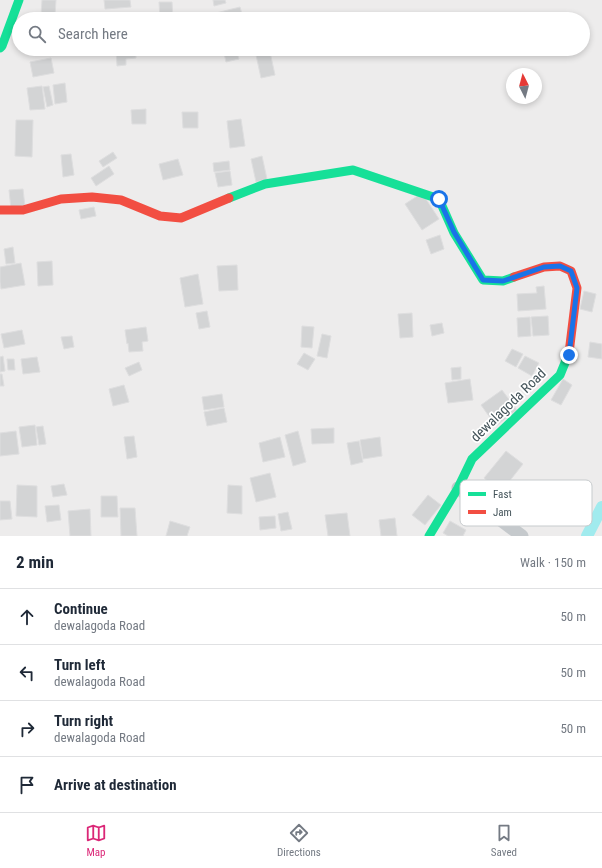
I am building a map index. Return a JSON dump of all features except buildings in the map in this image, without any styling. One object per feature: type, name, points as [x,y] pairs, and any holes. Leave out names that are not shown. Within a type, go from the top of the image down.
[{"type":"street","points":[[15,12],[19,0]]},
{"type":"street","points":[[0,48],[12,19]]},
{"type":"street","name":"dewalagoda Road","points":[[0,210],[23,210],[61,199],[92,198],[121,200],[160,216],[181,218],[265,184],[354,170],[439,199],[454,232],[483,280],[503,281],[544,267],[560,266],[571,271],[577,288],[569,355],[560,375],[472,459],[462,480]]},
{"type":"street","name":"dewalagoda Road","points":[[429,536],[460,484]]},
{"type":"street","points":[[509,526],[522,536]]},
{"type":"waterway","points":[[587,536],[602,507]]},
{"type":"traffic: fast","points":[[15,12],[19,0]]},
{"type":"traffic: fast","points":[[0,48],[12,19]]},
{"type":"traffic: fast","points":[[229,198],[265,184],[353,170],[439,199],[454,233],[483,280],[503,281],[514,277]]},
{"type":"traffic: fast","points":[[462,480],[472,459],[560,375],[569,353]]},
{"type":"traffic: fast","points":[[429,536],[460,484]]},
{"type":"traffic: jam","points":[[0,210],[23,210],[61,199],[92,197],[121,200],[160,216],[181,218],[229,198]]},
{"type":"traffic: jam","points":[[514,277],[544,267],[560,266],[571,271],[577,288],[569,353]]},
{"type":"route","points":[[439,199],[454,232],[483,280],[503,281],[544,267],[560,266],[571,271],[577,288],[569,355]]}]
